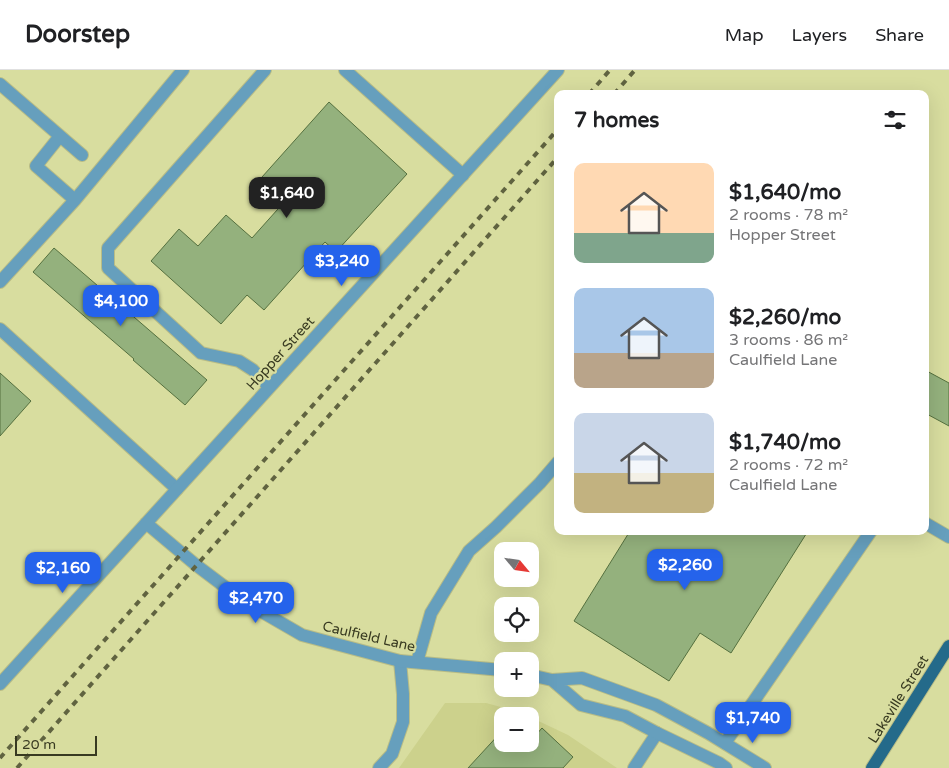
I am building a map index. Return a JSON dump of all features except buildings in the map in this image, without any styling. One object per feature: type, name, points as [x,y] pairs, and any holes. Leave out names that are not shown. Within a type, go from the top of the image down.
[{"type":"main road","name":"Lakeville Street","points":[[872,768],[949,646]]},
{"type":"street","points":[[0,282],[76,200],[182,70]]},
{"type":"street","points":[[265,70],[108,248],[108,268],[201,353],[240,361],[253,370],[269,388]]},
{"type":"street","points":[[345,70],[463,175]]},
{"type":"street","name":"Hopper Street","points":[[0,684],[558,70]]},
{"type":"street","points":[[0,84],[82,155]]},
{"type":"street","points":[[60,136],[36,166],[76,200]]},
{"type":"street","points":[[0,329],[177,489]]},
{"type":"street","points":[[417,662],[431,613],[469,551],[502,521],[554,467]]},
{"type":"street","name":"Caulfield Lane","points":[[146,523],[188,559],[245,602],[302,635],[400,661],[494,669]]},
{"type":"street","points":[[929,525],[949,537]]},
{"type":"street","points":[[725,743],[868,535]]},
{"type":"street","points":[[379,768],[392,754],[403,722],[400,661]]},
{"type":"street","points":[[539,677],[552,680],[582,678],[656,706],[725,743],[765,768]]},
{"type":"street","points":[[552,680],[581,705],[625,716],[726,768]]},
{"type":"street","points":[[634,768],[657,733]]},
{"type":"shaded area","points":[[445,703],[486,703],[501,707],[494,707],[494,752],[539,752],[539,721],[568,735],[617,768],[399,768]]},
{"type":"railway","points":[[592,90],[610,70]]},
{"type":"railway","points":[[618,90],[635,70]]},
{"type":"railway","points":[[0,758],[554,134]]},
{"type":"railway","points":[[17,768],[554,162]]}]
